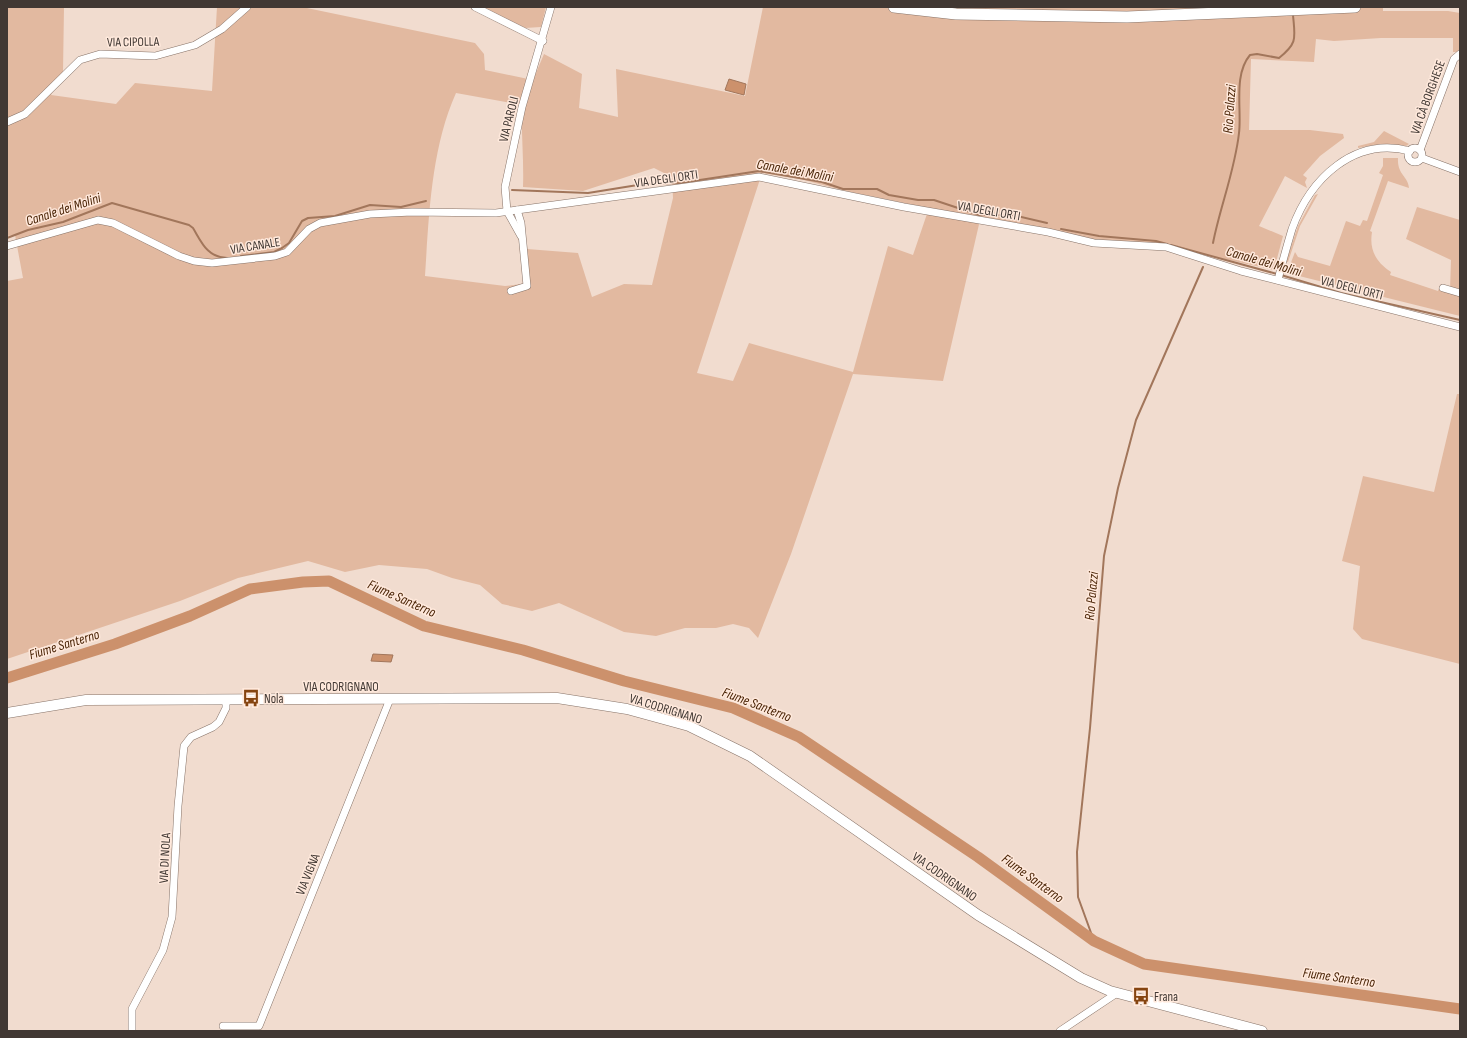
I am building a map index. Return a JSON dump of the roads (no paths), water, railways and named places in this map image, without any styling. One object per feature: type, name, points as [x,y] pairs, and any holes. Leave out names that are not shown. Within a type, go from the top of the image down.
[{"type":"main road","points":[[894,7],[956,14],[1127,17],[1355,7]]},
{"type":"street","name":"VIA CIPOLLA","points":[[7,122],[25,114],[80,60],[100,54],[155,56],[195,45],[222,29],[247,7]]},
{"type":"street","points":[[475,7],[543,41]]},
{"type":"street","name":"VIA PAROLI","points":[[521,236],[507,211],[505,187],[522,107],[543,41],[551,7]]},
{"type":"street","name":"VIA CÀ BORGHESE","points":[[1421,154],[1454,58],[1460,54]]},
{"type":"street","points":[[1279,275],[1296,221],[1318,184],[1328,172],[1343,160],[1356,153],[1367,150],[1400,148],[1410,151],[1416,149],[1421,154],[1460,172]]},
{"type":"street","points":[[1410,151],[1409,155],[1412,161],[1417,162],[1421,154]]},
{"type":"street","name":"VIA DEGLI ORTI","points":[[507,211],[759,178],[904,207],[1048,232],[1094,243],[1166,247],[1241,271],[1279,275],[1460,327]]},
{"type":"street","name":"VIA PAROLI","points":[[511,291],[527,286],[521,236],[521,223],[517,210]]},
{"type":"street","name":"VIA CANALE","points":[[7,246],[98,220],[113,222],[179,256],[194,261],[212,263],[275,256],[287,252],[304,233],[320,223],[356,217],[412,212],[507,211]]},
{"type":"street","points":[[1443,288],[1460,293]]},
{"type":"street","name":"VIA CODRIGNANO","points":[[7,713],[86,700],[557,698],[627,709],[689,726],[750,756],[978,915],[1082,978],[1117,993],[1262,1031]]},
{"type":"street","name":"VIA VIGNA","points":[[223,1026],[259,1026],[390,699]]},
{"type":"street","name":"VIA DI NOLA","points":[[132,1031],[132,1010],[158,960],[166,940],[172,917],[179,794],[184,746],[191,737],[213,727],[219,722],[224,715],[226,700]]},
{"type":"street","points":[[1060,1031],[1117,993]]},
{"type":"waterway","name":"Rio Palazzi","points":[[1213,243],[1237,147],[1240,124],[1240,82],[1245,63],[1250,55],[1257,54],[1279,58],[1285,53],[1294,40],[1293,15]]},
{"type":"waterway","name":"Canale dei Molini","points":[[512,190],[588,193],[644,184],[680,183],[759,171],[822,182],[843,189],[877,189],[889,195],[918,200],[934,200],[979,215],[1013,215],[1047,223]]},
{"type":"waterway","name":"Canale dei Molini","points":[[241,256],[274,252],[282,248],[289,243],[302,221],[308,218],[335,216],[370,205],[401,207],[426,201]]},
{"type":"waterway","name":"Canale dei Molini","points":[[7,238],[28,230],[63,222],[112,203],[189,225],[193,228],[202,244],[210,252],[220,257],[227,258]]},
{"type":"waterway","name":"Canale dei Molini","points":[[1061,229],[1099,236],[1156,241],[1167,244]]},
{"type":"waterway","name":"Canale dei Molini","points":[[1171,245],[1277,274]]},
{"type":"waterway","name":"Rio Palazzi","points":[[1094,941],[1078,897],[1077,852],[1090,728],[1104,556],[1118,488],[1136,420],[1203,267]]},
{"type":"waterway","name":"Canale dei Molini","points":[[1281,275],[1341,293],[1460,320]]},
{"type":"waterway","name":"Fiume Santerno","points":[[7,678],[115,644],[190,616],[250,589],[303,582],[329,581],[424,626],[523,650],[624,681],[733,708],[799,737],[978,857],[1094,941],[1144,964],[1460,1009]]},
{"type":"place","name":"Nola","points":[[251,698]]},
{"type":"place","name":"Frana","points":[[1141,996]]}]
